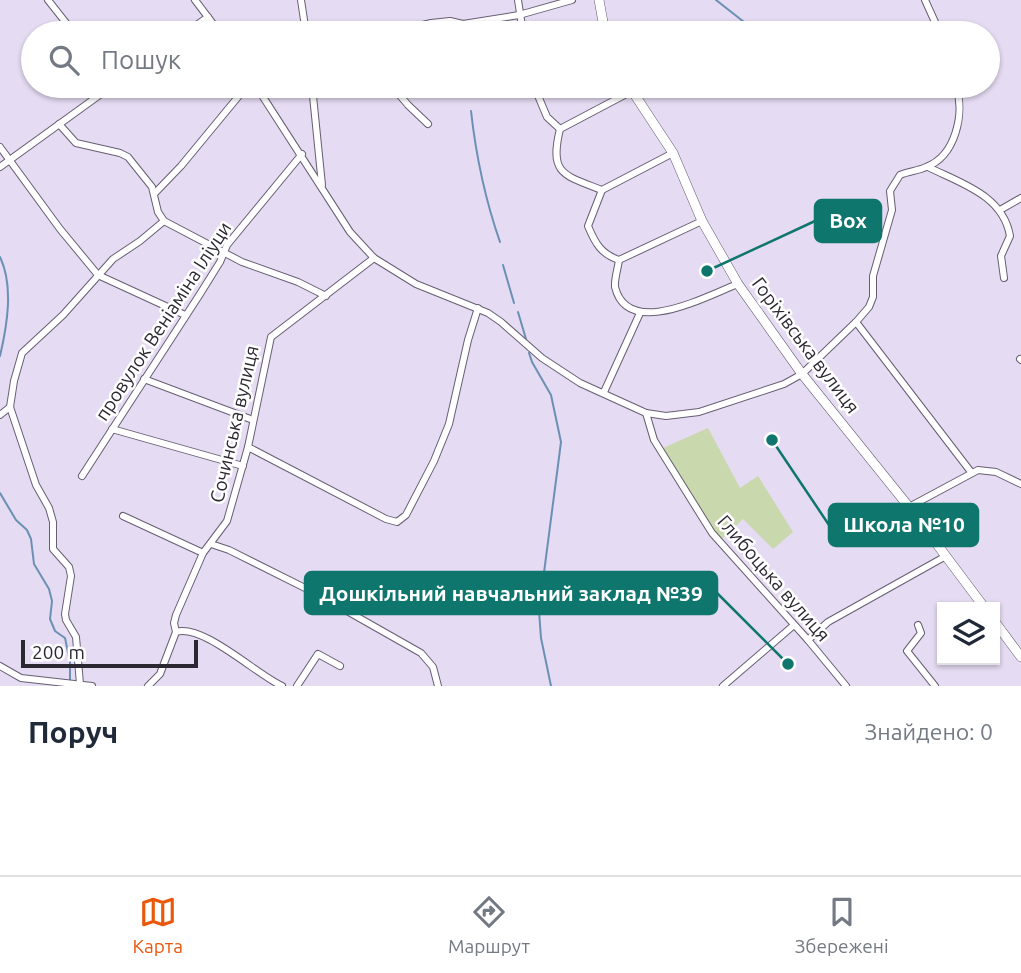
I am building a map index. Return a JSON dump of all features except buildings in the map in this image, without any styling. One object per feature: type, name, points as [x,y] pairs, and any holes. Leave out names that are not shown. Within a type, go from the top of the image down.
[{"type":"street","points":[[48,0],[65,21]]},
{"type":"street","points":[[195,0],[212,21]]},
{"type":"street","points":[[301,0],[304,21]]},
{"type":"street","points":[[518,0],[520,21]]},
{"type":"street","points":[[482,21],[519,15],[572,0]]},
{"type":"street","points":[[599,0],[603,21]]},
{"type":"street","points":[[925,0],[935,21]]},
{"type":"street","points":[[201,21],[208,16]]},
{"type":"street","points":[[0,167],[96,98]]},
{"type":"street","points":[[155,193],[237,98]]},
{"type":"street","points":[[265,98],[350,232],[374,258],[416,284],[478,308],[501,322],[559,370],[580,383],[646,413],[666,416],[699,412],[784,384],[802,374],[856,322],[869,307],[873,297],[873,276],[892,210],[890,191],[894,182],[900,175],[928,167],[938,160],[955,135],[959,98]]},
{"type":"street","points":[[313,98],[322,186]]},
{"type":"street","points":[[403,98],[428,124]]},
{"type":"street","points":[[538,98],[547,117],[560,129]]},
{"type":"street","points":[[560,129],[614,98]]},
{"type":"street","name":"Горіхівська вулиця","points":[[637,98],[673,153],[702,221],[738,284],[802,374],[909,507],[980,602]]},
{"type":"street","points":[[60,124],[76,143],[128,157],[145,176],[155,193],[158,212],[164,221],[225,252],[326,296]]},
{"type":"street","points":[[560,129],[555,158],[559,167],[568,176],[602,190]]},
{"type":"street","points":[[0,146],[60,229],[98,275],[185,315]]},
{"type":"street","points":[[673,153],[602,190],[588,226],[596,245],[607,256],[619,260],[702,221]]},
{"type":"street","name":"провулок Веніаміна Іліуци","points":[[82,476],[227,245],[302,154]]},
{"type":"street","points":[[928,167],[978,192],[1000,210],[1010,236],[1001,256],[1004,278]]},
{"type":"street","points":[[1000,210],[1021,198]]},
{"type":"street","points":[[78,684],[76,636],[65,614],[71,576],[69,566],[53,550],[50,508],[36,485],[10,408],[14,381],[22,353],[63,315],[113,259],[164,221]]},
{"type":"street","name":"Сочинська вулиця","points":[[156,686],[176,632],[176,615],[203,553],[227,521],[248,447],[271,337],[374,258]]},
{"type":"street","points":[[619,260],[615,286],[625,305],[640,313],[655,314],[671,310],[738,284]]},
{"type":"street","points":[[248,447],[397,523],[406,515],[434,461],[449,424],[478,308]]},
{"type":"street","points":[[604,392],[640,313]]},
{"type":"street","points":[[856,322],[971,472]]},
{"type":"street","points":[[144,379],[253,420]]},
{"type":"street","points":[[0,415],[10,408]]},
{"type":"street","name":"Глибоцька вулиця","points":[[646,413],[654,440],[712,533],[846,686]]},
{"type":"street","points":[[112,429],[243,466]]},
{"type":"street","points":[[909,507],[978,470],[996,472],[1021,484]]},
{"type":"street","points":[[123,516],[203,553]]},
{"type":"street","points":[[211,544],[229,550],[317,594],[421,653],[433,667],[438,686]]},
{"type":"street","points":[[808,640],[828,622],[946,556]]},
{"type":"street","points":[[723,686],[794,625]]},
{"type":"street","points":[[918,625],[921,633],[908,651],[934,686]]},
{"type":"street","points":[[176,632],[184,629],[200,634],[282,686]]},
{"type":"street","points":[[1000,629],[1021,657]]},
{"type":"street","points":[[297,686],[318,654],[340,666]]},
{"type":"street","points":[[0,666],[21,678],[92,686]]},
{"type":"street","points":[[148,686],[160,674]]},
{"type":"green space","points":[[708,428],[740,488],[758,476],[793,532],[773,549],[743,519],[722,539],[714,531],[661,449]]},
{"type":"waterway","points":[[716,0],[743,21]]},
{"type":"waterway","points":[[471,111],[482,177],[500,242]]},
{"type":"waterway","points":[[0,257],[8,293],[7,319],[0,356]]},
{"type":"waterway","points":[[503,265],[514,303]]},
{"type":"waterway","points":[[518,312],[526,339]]},
{"type":"waterway","points":[[529,353],[551,395],[561,442],[539,611],[541,638],[551,686]]},
{"type":"waterway","points":[[0,493],[31,539],[34,564],[49,589],[52,601],[50,619],[55,631],[65,638],[70,662],[70,680]]},
{"type":"place","name":"Box","points":[[707,271]]},
{"type":"place","name":"Школа №10","points":[[772,440]]},
{"type":"place","name":"Дошкільний навчальний заклад №39","points":[[788,664]]}]
